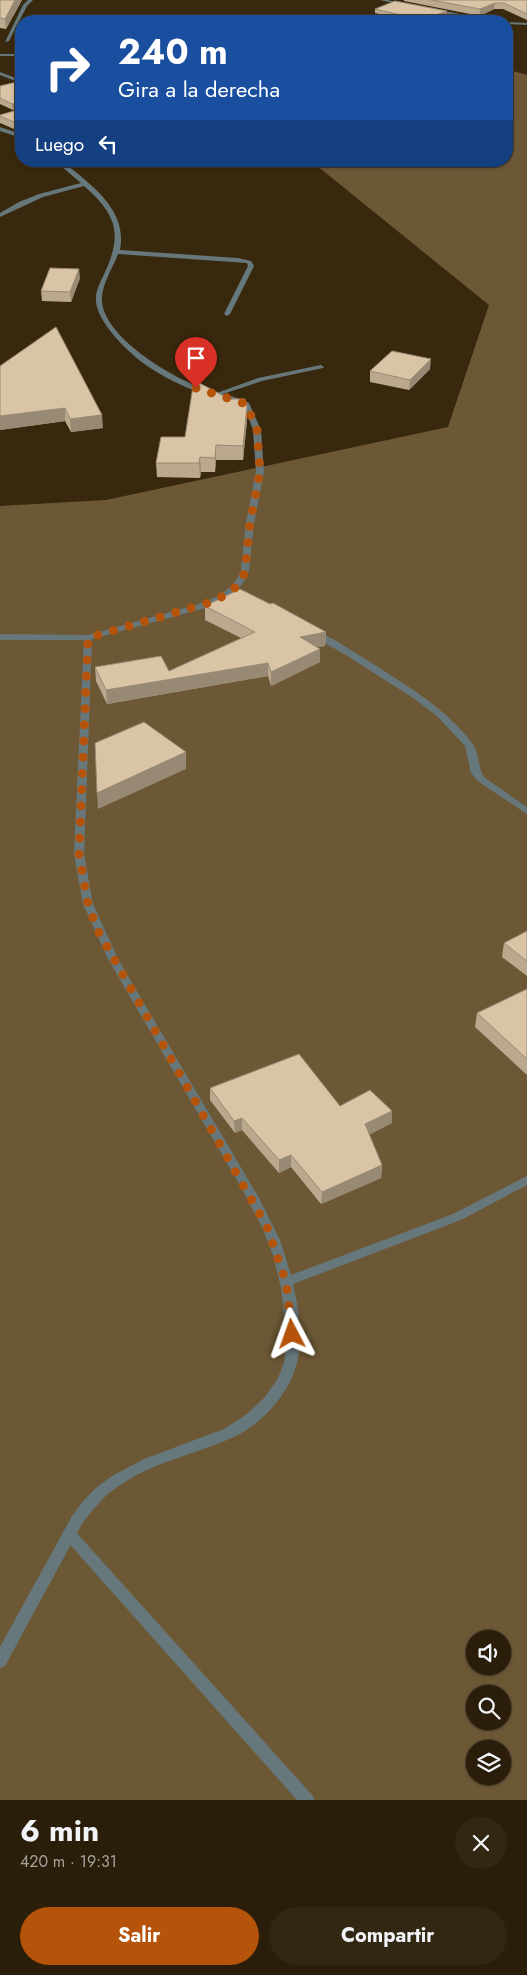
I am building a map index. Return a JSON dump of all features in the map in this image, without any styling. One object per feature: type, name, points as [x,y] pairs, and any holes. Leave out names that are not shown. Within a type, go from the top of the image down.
[{"type":"street","points":[[20,15],[25,5],[31,0]]},
{"type":"street","points":[[382,0],[410,6]]},
{"type":"street","points":[[429,9],[460,15]]},
{"type":"street","points":[[513,23],[527,24]]},
{"type":"street","points":[[7,41],[15,25]]},
{"type":"street","points":[[0,55],[15,55]]},
{"type":"street","points":[[0,73],[15,79]]},
{"type":"street","points":[[0,129],[15,134]]},
{"type":"street","points":[[0,637],[88,638],[202,606],[238,591],[245,570],[250,523],[260,472],[257,430],[246,404],[178,380],[145,361],[108,326],[103,316],[98,296],[117,252],[116,222],[105,206],[85,184],[65,167]]},
{"type":"street","points":[[0,215],[24,200],[47,192],[85,184]]},
{"type":"street","points":[[117,252],[249,262],[251,266],[227,314]]},
{"type":"street","points":[[217,394],[260,379],[321,367]]},
{"type":"street","points":[[308,630],[349,653],[416,696],[440,714],[468,745],[474,767],[482,780],[527,811]]},
{"type":"street","points":[[0,1661],[86,1505],[97,1493],[116,1479],[136,1469],[225,1435],[243,1425],[272,1399],[282,1383],[293,1351],[292,1316],[286,1282],[267,1227],[98,931],[88,904],[82,879],[79,846],[88,638]]},
{"type":"street","points":[[286,1282],[457,1217],[527,1180]]},
{"type":"street","points":[[70,1535],[307,1800]]},
{"type":"shaded area","points":[[513,71],[527,75],[527,1800],[0,1800],[0,506],[106,500],[448,427],[489,305],[318,167],[513,167]]},
{"type":"building","points":[[0,0],[15,0],[5,19],[0,18]]},
{"type":"building","points":[[431,0],[527,0],[527,14],[504,3],[495,3],[480,9]]},
{"type":"building","points":[[395,1],[447,11],[436,15],[401,15],[375,9]]},
{"type":"building","points":[[15,82],[15,103],[12,104],[0,98],[0,86]]},
{"type":"building","points":[[15,111],[15,122],[0,116]]},
{"type":"building","points":[[50,268],[79,269],[70,292],[41,291]]},
{"type":"building","points":[[56,327],[102,415],[70,419],[65,408],[0,416],[0,366]]},
{"type":"building","points":[[392,351],[431,359],[410,380],[370,371]]},
{"type":"building","points":[[194,380],[229,399],[245,399],[247,406],[243,446],[216,445],[215,458],[200,457],[199,463],[156,463],[161,437],[185,437]]},
{"type":"building","points":[[240,589],[270,604],[273,603],[326,632],[300,637],[320,649],[271,672],[268,663],[106,690],[95,667],[161,656],[169,671],[255,632],[205,606]]},
{"type":"building","points":[[144,722],[186,752],[97,793],[95,743]]},
{"type":"building","points":[[527,931],[527,961],[504,943]]},
{"type":"building","points":[[527,989],[527,1059],[477,1013]]},
{"type":"building","points":[[299,1054],[340,1106],[370,1090],[392,1111],[365,1124],[382,1165],[322,1192],[291,1155],[279,1160],[242,1118],[234,1121],[210,1088]]},
{"type":"route","points":[[196,388],[246,404],[257,430],[260,472],[250,523],[245,570],[243,577],[234,589],[215,601],[88,638],[79,854],[88,904],[98,931],[254,1201],[267,1227],[278,1254],[286,1282],[292,1316],[292,1334]]}]
